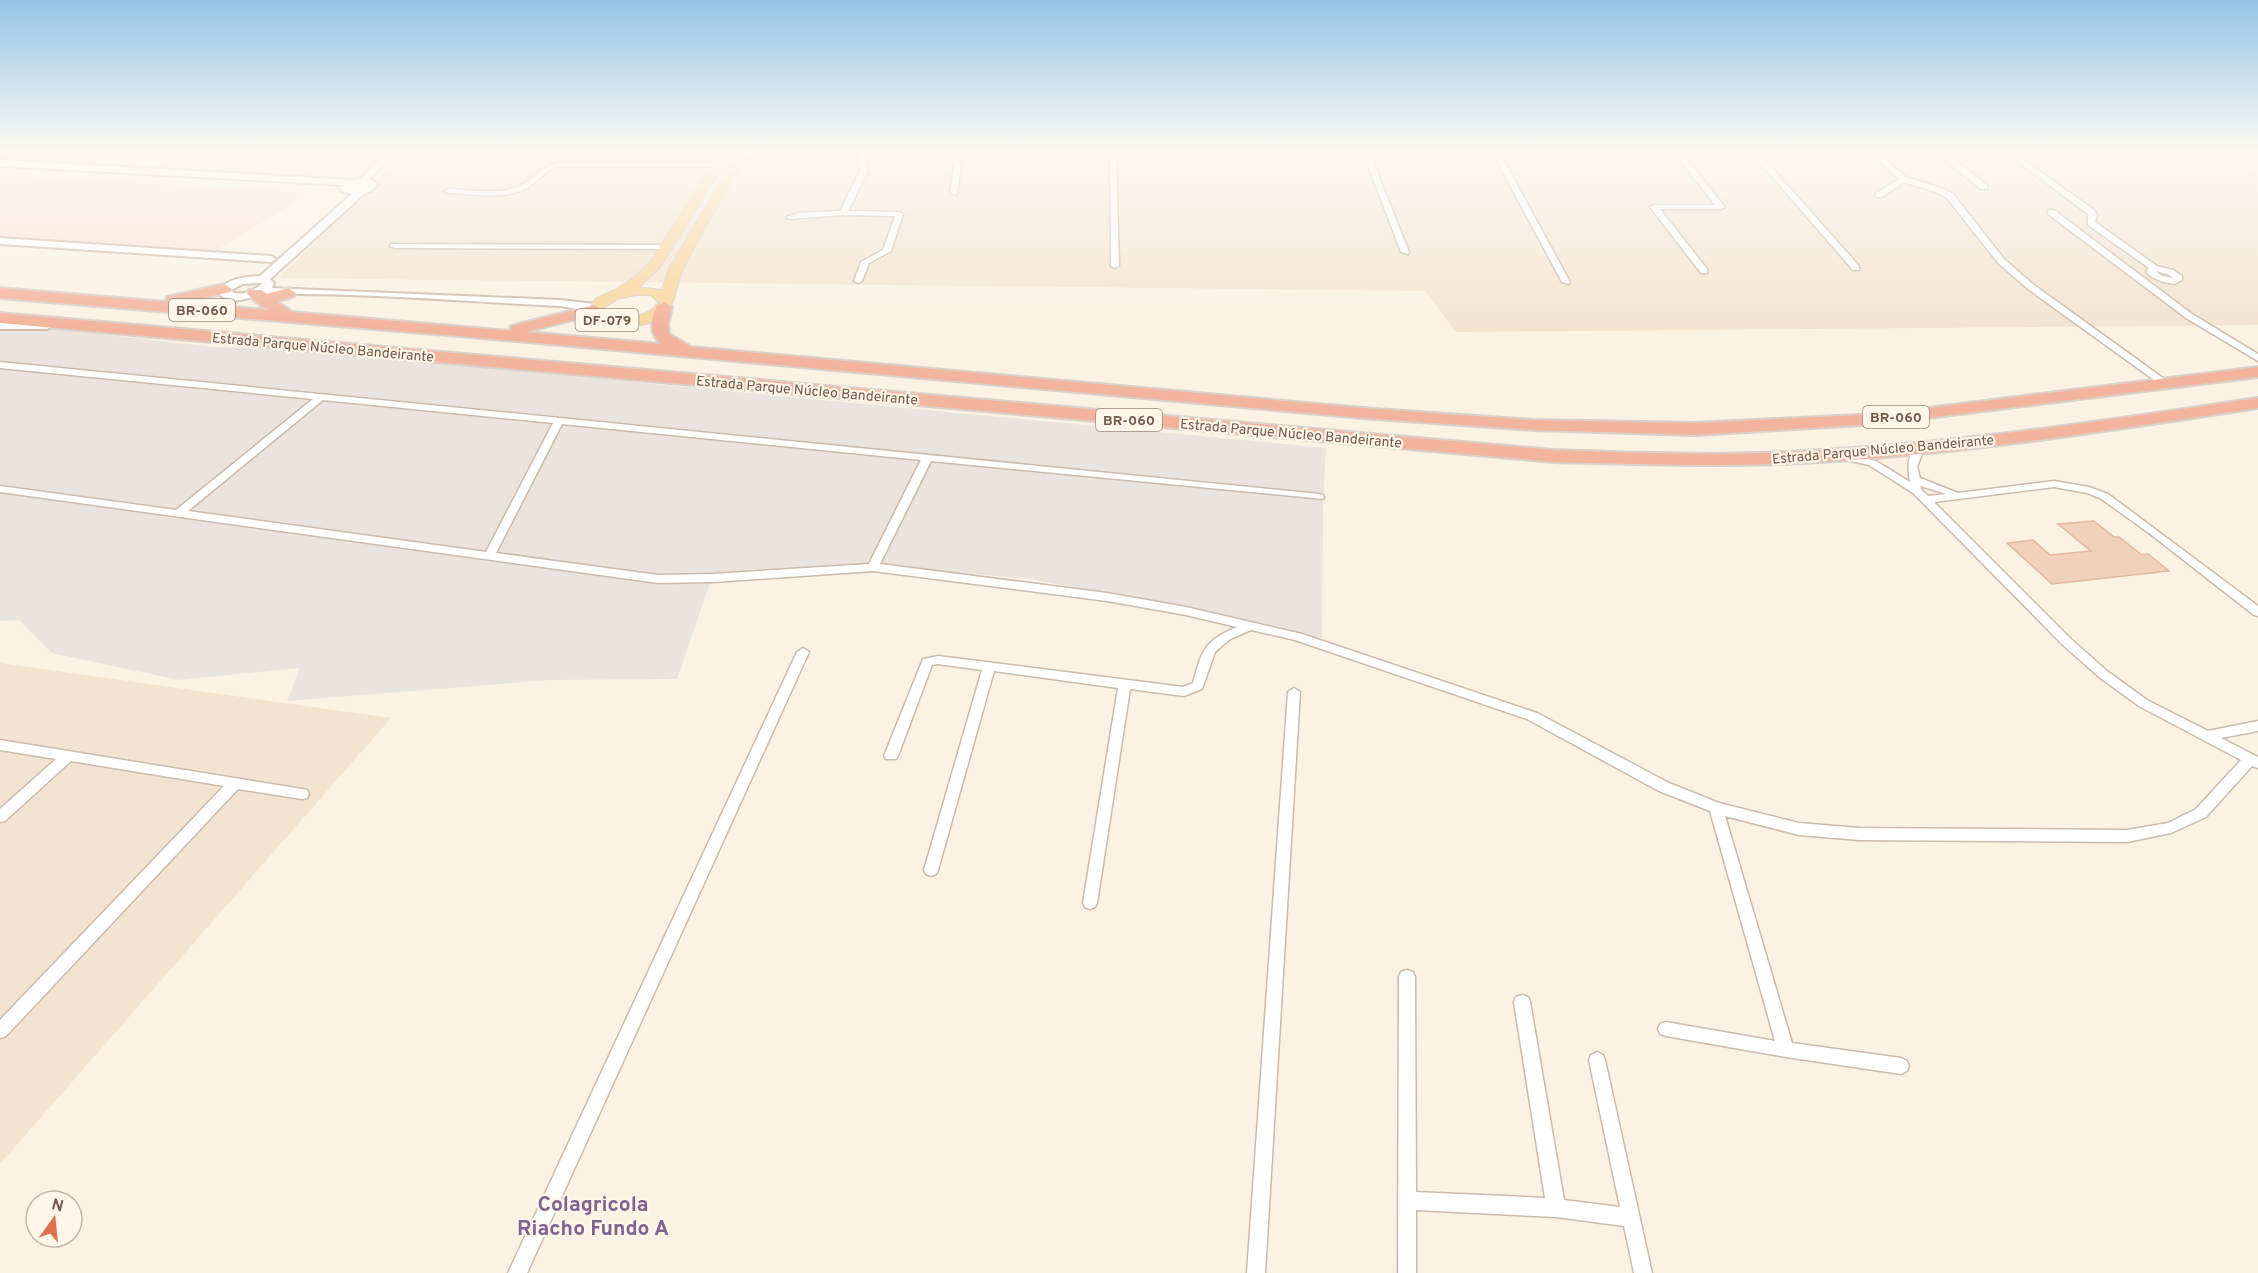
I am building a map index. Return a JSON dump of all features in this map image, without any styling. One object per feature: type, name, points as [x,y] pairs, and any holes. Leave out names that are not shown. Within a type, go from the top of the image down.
[{"type":"highway","points":[[111,303],[177,299],[224,289]]},
{"type":"highway","points":[[262,291],[273,297],[288,292]]},
{"type":"highway","points":[[262,291],[288,317]]},
{"type":"highway","name":"Estrada Parque Núcleo Bandeirante","points":[[0,292],[1430,418],[1533,425],[1695,429],[1880,419],[2258,372]]},
{"type":"highway","points":[[665,303],[659,321],[660,334],[672,345],[692,353]]},
{"type":"highway","points":[[471,332],[531,327],[595,309]]},
{"type":"highway","name":"Estrada Parque Núcleo Bandeirante","points":[[0,318],[1001,409],[1554,456],[1723,461],[1839,455],[2030,436],[2258,403]]},
{"type":"highway","points":[[359,350],[356,342],[374,329],[404,327]]},
{"type":"highway","points":[[1001,409],[1021,402],[1027,391],[1007,381]]},
{"type":"main road","name":"DF-079","points":[[615,295],[652,291],[665,303],[654,315],[628,321],[605,320],[596,314],[595,309],[602,301],[640,280],[667,247],[690,209]]},
{"type":"main road","points":[[665,303],[676,269],[711,209]]},
{"type":"street","points":[[328,209],[270,259],[240,281],[224,289],[224,294],[231,297],[262,291],[308,291],[560,303],[595,309]]},
{"type":"street","points":[[262,291],[334,209]]},
{"type":"street","points":[[843,213],[845,209]]},
{"type":"street","points":[[1114,209],[1115,266]]},
{"type":"street","points":[[1388,209],[1405,252]]},
{"type":"street","points":[[1526,209],[1566,282]]},
{"type":"street","points":[[1656,209],[1704,271]]},
{"type":"street","points":[[1804,209],[1856,268]]},
{"type":"street","points":[[1960,209],[2001,261],[2041,294],[2164,383]]},
{"type":"street","points":[[2087,209],[2093,215],[2091,223],[2154,268]]},
{"type":"street","points":[[2051,212],[2190,316],[2258,358]]},
{"type":"street","points":[[790,218],[799,215],[843,213],[899,214],[887,251],[865,262],[858,281]]},
{"type":"street","points":[[0,241],[270,259]]},
{"type":"street","points":[[394,246],[667,247]]},
{"type":"street","points":[[240,281],[262,291]]},
{"type":"street","points":[[288,292],[308,291]]},
{"type":"street","points":[[560,303],[615,295]]},
{"type":"street","points":[[0,325],[89,326]]},
{"type":"street","points":[[0,365],[558,423],[1318,497]]},
{"type":"street","points":[[178,514],[320,398]]},
{"type":"street","points":[[489,556],[558,423]]},
{"type":"street","points":[[1918,490],[1912,467],[1919,448]]},
{"type":"street","points":[[0,489],[658,579],[713,578],[873,567],[1107,597],[1186,611],[1298,638],[1532,716],[1627,768],[1716,808],[1799,829],[1859,834],[2127,836],[2171,828],[2201,813],[2254,761],[2142,702],[2103,674],[2067,642],[1918,490],[1872,463],[1839,455]]},
{"type":"street","points":[[873,567],[927,458]]},
{"type":"street","points":[[1918,490],[1963,495],[2054,484],[2089,490],[2104,496],[2153,531],[2258,612]]},
{"type":"street","points":[[1918,490],[1963,495]]},
{"type":"street","points":[[891,756],[927,662],[938,660],[1184,692],[1198,686],[1209,647],[1251,626]]},
{"type":"street","points":[[517,1273],[803,652]]},
{"type":"street","points":[[931,870],[989,666]]},
{"type":"street","points":[[1090,903],[1125,684]]},
{"type":"street","points":[[1256,1273],[1294,692]]},
{"type":"street","points":[[2208,736],[2258,726]]},
{"type":"street","points":[[0,744],[302,794]]},
{"type":"street","points":[[0,817],[68,756]]},
{"type":"street","points":[[0,1031],[235,783]]},
{"type":"street","points":[[1716,808],[1786,1050]]},
{"type":"street","points":[[1407,977],[1407,1273]]},
{"type":"street","points":[[1522,1002],[1556,1208]]},
{"type":"street","points":[[1666,1029],[1786,1050],[1901,1066]]},
{"type":"street","points":[[1597,1060],[1643,1273]]},
{"type":"street","points":[[1408,1201],[1556,1208],[1631,1218]]},
{"type":"shaded area","points":[[0,209],[283,209],[217,250],[0,238]]},
{"type":"shaded area","points":[[348,209],[2258,209],[2258,325],[1456,332],[1425,291],[278,278]]},
{"type":"shaded area","points":[[0,323],[214,347],[287,349],[1326,448],[1323,501],[1322,638],[1191,609],[1030,579],[874,565],[713,574],[677,679],[549,680],[287,701],[300,668],[179,680],[52,653],[19,620],[0,621]]},
{"type":"shaded area","points":[[0,663],[391,718],[0,1164]]},
{"type":"building","points":[[2094,521],[2142,555],[2148,554],[2169,571],[2052,584],[2007,543],[2033,540],[2050,555],[2091,551],[2058,524]]},
{"type":"district","name":"Colagricola Riacho Fundo A","points":[[593,1216]]}]
